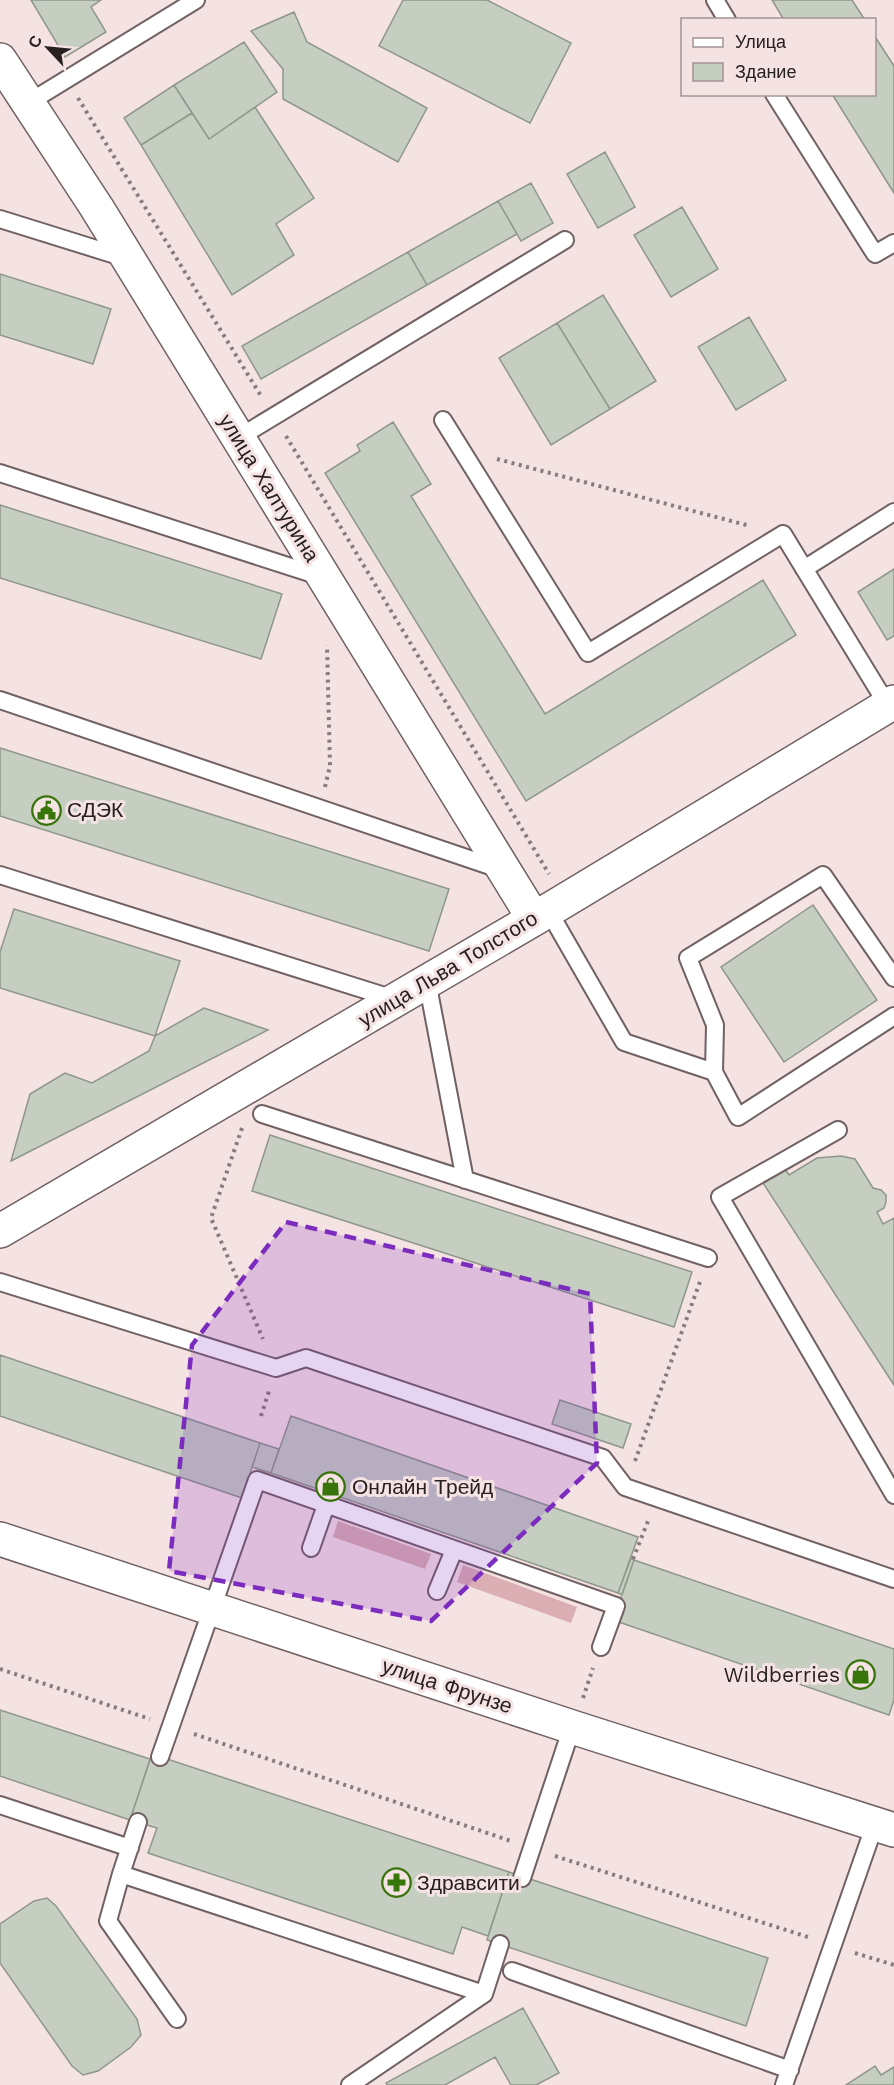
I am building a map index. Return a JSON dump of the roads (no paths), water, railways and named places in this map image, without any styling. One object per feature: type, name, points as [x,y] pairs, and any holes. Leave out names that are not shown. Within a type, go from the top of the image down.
[{"type":"street","name":"улица Халтурина","points":[[0,60],[129,259],[504,870],[549,910]]},
{"type":"street","name":"улица Льва Толстого","points":[[0,1231],[397,1000],[891,704]]},
{"type":"street","name":"улица Фрунзе","points":[[0,1539],[885,1827]]},
{"type":"lane","points":[[28,103],[196,0]]},
{"type":"lane","points":[[715,0],[726,18]]},
{"type":"lane","points":[[775,96],[875,254],[894,243]]},
{"type":"lane","points":[[0,219],[129,259]]},
{"type":"lane","points":[[238,438],[565,240]]},
{"type":"lane","points":[[443,420],[588,653],[783,534],[891,704]]},
{"type":"lane","points":[[0,473],[324,578]]},
{"type":"lane","points":[[804,569],[894,512]]},
{"type":"lane","points":[[0,700],[504,870]]},
{"type":"lane","points":[[0,875],[397,1000]]},
{"type":"lane","points":[[894,978],[823,875],[688,958],[715,1025],[714,1072],[738,1117],[894,1016]]},
{"type":"lane","points":[[549,910],[624,1042],[714,1072]]},
{"type":"lane","points":[[427,981],[465,1180]]},
{"type":"lane","points":[[262,1114],[708,1258]]},
{"type":"lane","points":[[838,1130],[720,1197],[894,1495]]},
{"type":"lane","points":[[0,1282],[276,1368],[306,1358],[603,1458],[625,1488],[894,1579]]},
{"type":"lane","points":[[160,1757],[257,1480],[616,1606],[601,1647]]},
{"type":"lane","points":[[311,1548],[326,1504]]},
{"type":"lane","points":[[437,1591],[454,1550]]},
{"type":"lane","points":[[522,1878],[572,1727]]},
{"type":"lane","points":[[0,1805],[130,1848]]},
{"type":"lane","points":[[138,1822],[108,1922],[177,2019]]},
{"type":"lane","points":[[512,1971],[787,2077],[833,1946],[885,1827]]},
{"type":"lane","points":[[121,1874],[484,1994]]},
{"type":"lane","points":[[350,2085],[484,1994],[500,1944]]},
{"type":"place","name":"СДЭК","points":[[46,810]]},
{"type":"place","name":"Онлайн Трейд","points":[[331,1487]]},
{"type":"place","name":"Wildberries","points":[[861,1675]]},
{"type":"place","name":"Здравсити","points":[[396,1883]]}]
